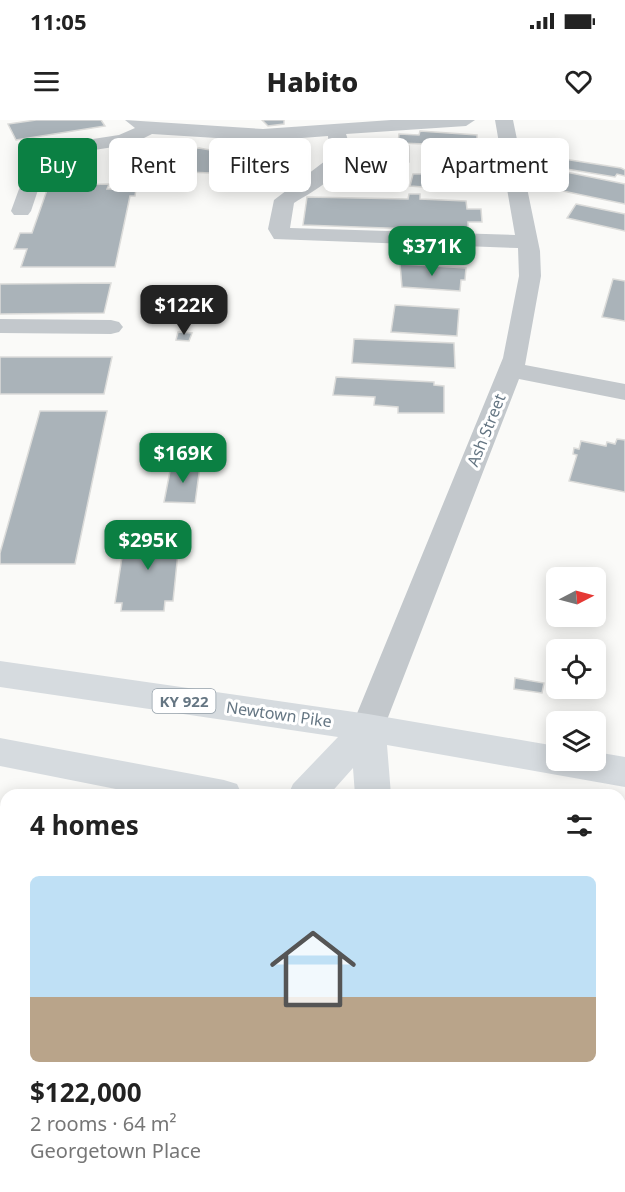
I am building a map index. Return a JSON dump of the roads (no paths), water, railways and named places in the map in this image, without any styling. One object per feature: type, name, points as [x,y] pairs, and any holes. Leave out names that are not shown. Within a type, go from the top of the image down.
[{"type":"main road","name":"Newtown Pike","points":[[0,674],[368,728],[546,758]]},
{"type":"main road","points":[[312,789],[368,728]]},
{"type":"main road","points":[[368,728],[373,789]]},
{"type":"main road","points":[[0,752],[193,789]]},
{"type":"main road","name":"Newtown Pike","points":[[606,769],[625,772]]},
{"type":"street","points":[[126,138],[142,124],[185,132],[246,135],[466,120]]},
{"type":"street","name":"Ash Street","points":[[368,728],[510,370],[530,276],[528,242],[504,120]]},
{"type":"street","points":[[335,130],[340,138],[341,150],[337,159],[320,178],[284,200],[279,229],[282,234],[528,242]]},
{"type":"street","points":[[21,211],[41,152],[109,142]]},
{"type":"street","points":[[0,326],[111,327]]},
{"type":"street","points":[[510,370],[625,392]]}]
